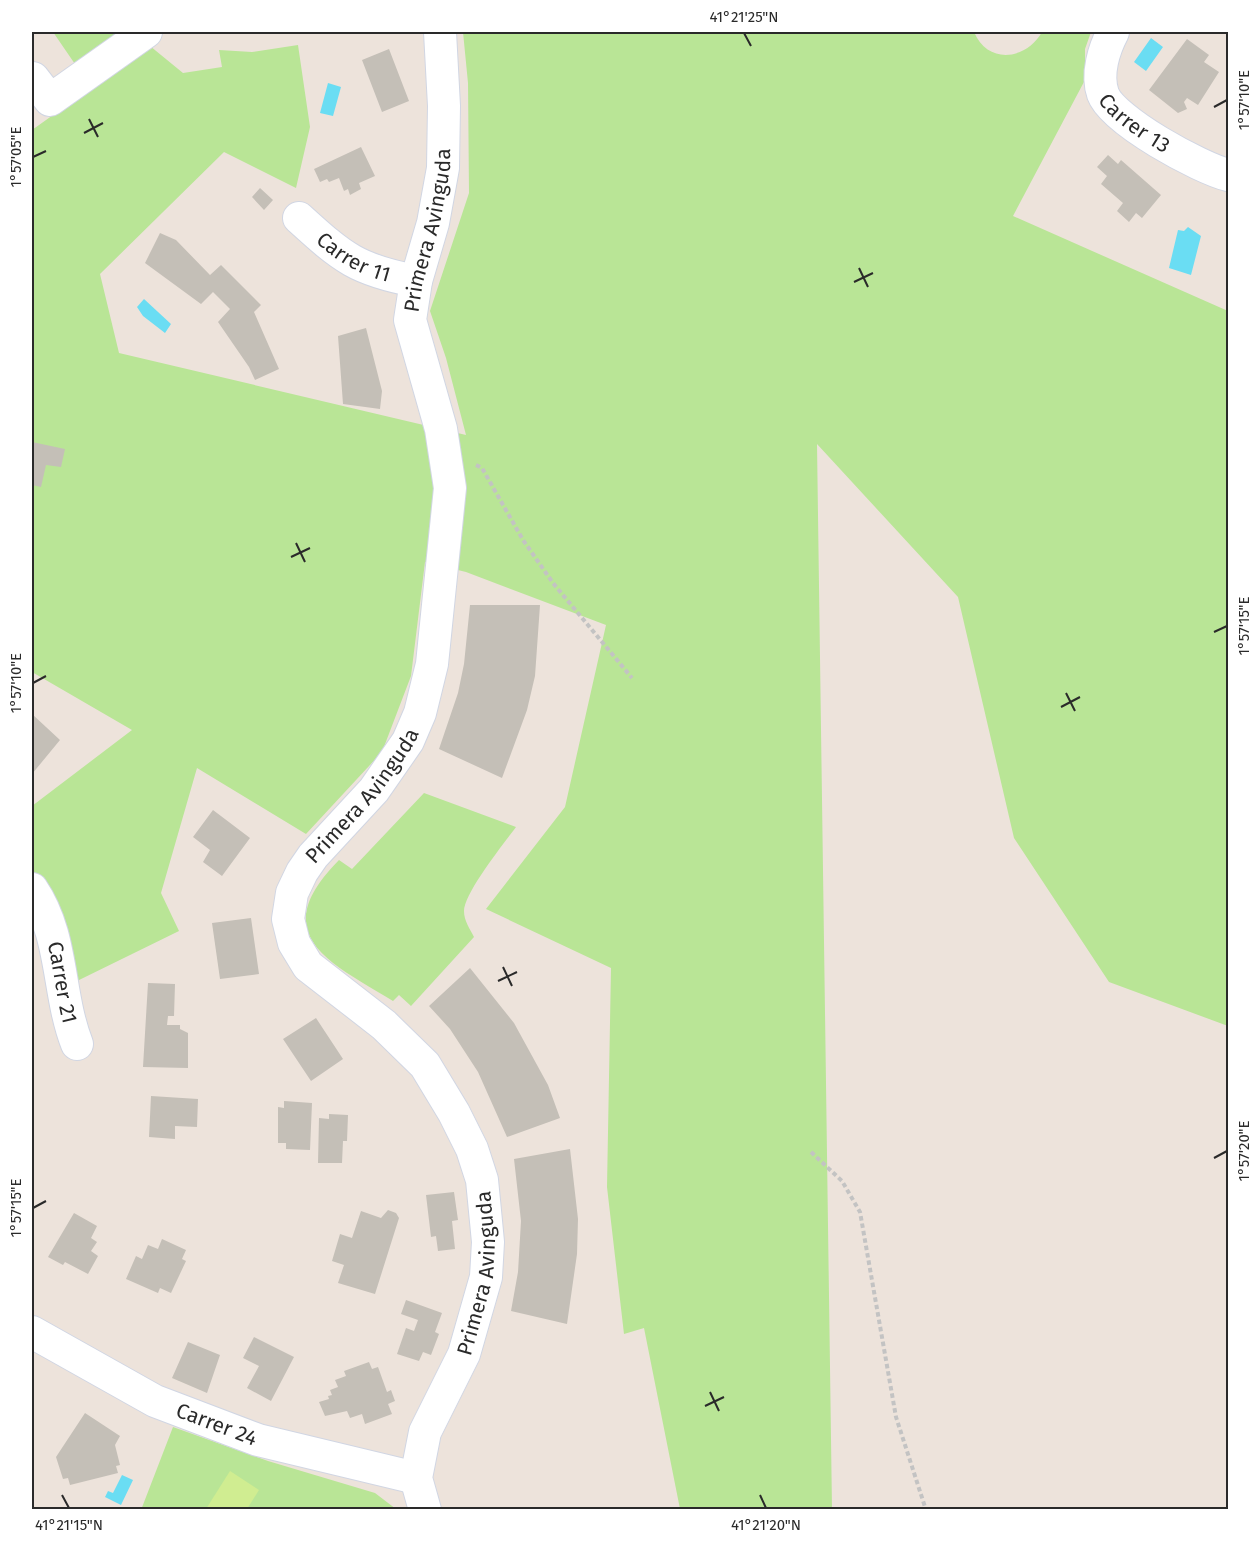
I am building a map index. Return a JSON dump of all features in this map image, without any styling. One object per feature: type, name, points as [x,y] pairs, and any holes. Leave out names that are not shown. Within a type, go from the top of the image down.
[{"type":"street","points":[[33,78],[50,100],[146,32]]},
{"type":"street","name":"Primera Avinguda","points":[[416,1478],[425,1432],[464,1354],[486,1277],[489,1242],[482,1180],[472,1149],[454,1113],[425,1065],[384,1025],[308,966],[294,943],[288,919],[292,893],[313,855],[350,818],[397,760],[408,741],[420,713],[432,664],[450,488],[444,442],[411,320],[416,281],[433,223],[443,168],[444,106],[440,32]]},
{"type":"street","name":"Carrer 13","points":[[1113,32],[1102,63],[1102,92],[1107,104],[1117,114],[1151,137],[1193,161],[1228,175]]},
{"type":"street","name":"Carrer 11","points":[[299,218],[355,264],[380,274],[416,281]]},
{"type":"street","name":"Carrer 21","points":[[32,889],[43,908],[58,953],[65,1011],[77,1044]]},
{"type":"street","name":"Carrer 24","points":[[32,1332],[145,1396],[247,1436],[296,1451],[416,1478]]},
{"type":"street","points":[[416,1478],[424,1509]]},
{"type":"path","points":[[444,442],[482,468],[523,540],[553,583],[632,678]]},
{"type":"path","points":[[811,1152],[842,1181],[860,1212],[896,1417],[926,1509]]},
{"type":"green space","points":[[53,32],[127,32],[77,67]]},
{"type":"green space","points":[[463,32],[974,32],[980,43],[988,50],[1007,55],[1027,48],[1042,32],[1091,32],[1085,49],[1085,80],[1013,216],[1228,311],[1228,1026],[1109,982],[1014,838],[958,597],[817,444],[832,1509],[680,1509],[644,1328],[624,1334],[607,1187],[611,968],[486,909],[565,807],[606,625],[466,572],[425,562],[411,676],[382,752],[306,834],[197,768],[161,893],[179,931],[75,982],[39,880],[32,869],[32,806],[132,730],[32,672],[32,130],[150,46],[183,73],[222,67],[219,50],[252,52],[298,45],[310,127],[296,188],[224,152],[100,274],[119,353],[466,435],[446,358],[430,311],[469,193],[468,83]]},
{"type":"green space","points":[[424,793],[516,827],[486,868],[466,903],[465,918],[474,937],[411,1006],[399,995],[393,1001],[328,959],[314,944],[307,927],[307,908],[317,886],[339,860],[352,869]]},
{"type":"green space","points":[[173,1427],[268,1461],[375,1493],[396,1509],[141,1510]]},
{"type":"green space","points":[[230,1471],[259,1490],[247,1509],[206,1509]]},
{"type":"water","points":[[1151,38],[1163,47],[1146,71],[1134,62]]},
{"type":"water","points":[[328,83],[341,87],[333,116],[320,113]]},
{"type":"water","points":[[1188,227],[1201,236],[1191,275],[1169,268],[1178,230],[1184,231]]},
{"type":"water","points":[[144,299],[171,324],[165,333],[143,316],[137,307]]},
{"type":"water","points":[[122,1475],[133,1480],[121,1505],[105,1497],[108,1491],[113,1493]]},
{"type":"building","points":[[1187,39],[1209,55],[1204,62],[1219,72],[1198,105],[1187,98],[1184,102],[1187,109],[1178,113],[1149,90]]},
{"type":"building","points":[[389,49],[409,101],[382,112],[362,60]]},
{"type":"building","points":[[361,147],[375,176],[359,183],[361,189],[350,195],[348,189],[344,191],[339,178],[329,182],[327,179],[320,182],[314,169]]},
{"type":"building","points":[[1108,155],[1118,164],[1121,160],[1161,195],[1142,218],[1136,213],[1129,222],[1117,211],[1123,203],[1101,184],[1107,176],[1097,167]]},
{"type":"building","points":[[260,188],[273,200],[264,210],[252,197]]},
{"type":"building","points":[[160,233],[176,240],[210,275],[221,265],[261,305],[254,312],[279,369],[255,380],[249,367],[218,322],[230,309],[213,292],[201,304],[145,263]]},
{"type":"building","points":[[366,328],[382,391],[380,409],[343,404],[338,336]]},
{"type":"building","points":[[32,442],[65,449],[61,467],[46,465],[41,487],[32,485]]},
{"type":"building","points":[[470,605],[540,605],[535,676],[527,710],[502,778],[439,749],[458,693],[464,664]]},
{"type":"building","points":[[32,714],[60,740],[32,774]]},
{"type":"building","points":[[213,810],[250,838],[222,876],[203,862],[210,850],[193,837]]},
{"type":"building","points":[[251,918],[259,974],[220,979],[212,923]]},
{"type":"building","points":[[470,968],[514,1023],[548,1085],[560,1118],[507,1137],[478,1072],[450,1029],[429,1006]]},
{"type":"building","points":[[148,983],[175,984],[174,1016],[168,1016],[167,1025],[180,1025],[180,1029],[188,1033],[188,1068],[143,1067]]},
{"type":"building","points":[[316,1018],[343,1059],[311,1081],[283,1039]]},
{"type":"building","points":[[151,1096],[198,1099],[197,1127],[175,1126],[175,1139],[149,1137]]},
{"type":"building","points":[[284,1101],[312,1103],[310,1150],[286,1149],[286,1143],[278,1143],[278,1107],[284,1108]]},
{"type":"building","points":[[329,1114],[348,1115],[347,1141],[343,1141],[342,1163],[318,1163],[319,1118],[329,1119]]},
{"type":"building","points":[[570,1149],[578,1219],[577,1254],[567,1324],[511,1311],[518,1272],[521,1221],[514,1159]]},
{"type":"building","points":[[454,1192],[458,1220],[452,1221],[455,1249],[438,1251],[436,1236],[431,1237],[426,1195]]},
{"type":"building","points":[[388,1210],[396,1213],[399,1218],[375,1294],[338,1283],[344,1265],[332,1261],[340,1234],[352,1238],[361,1211],[381,1218]]},
{"type":"building","points":[[74,1213],[97,1226],[91,1238],[97,1242],[91,1251],[98,1256],[88,1274],[65,1262],[63,1265],[48,1257]]},
{"type":"building","points":[[162,1239],[186,1250],[182,1259],[186,1261],[171,1293],[160,1288],[158,1293],[126,1279],[136,1256],[142,1259],[148,1245],[158,1249]]},
{"type":"building","points":[[406,1300],[442,1313],[435,1332],[439,1334],[431,1355],[423,1352],[419,1361],[397,1354],[406,1328],[414,1331],[418,1320],[401,1314]]},
{"type":"building","points":[[254,1337],[294,1357],[271,1401],[247,1388],[259,1366],[243,1358]]},
{"type":"building","points":[[188,1342],[220,1355],[207,1393],[172,1378]]},
{"type":"building","points":[[369,1362],[372,1369],[378,1367],[387,1392],[391,1390],[395,1401],[388,1404],[392,1414],[365,1424],[362,1414],[350,1418],[347,1411],[325,1416],[319,1402],[329,1399],[328,1396],[332,1395],[330,1390],[338,1387],[335,1380],[346,1376],[344,1371]]},
{"type":"building","points":[[85,1413],[120,1436],[115,1445],[120,1465],[116,1466],[118,1473],[70,1485],[68,1478],[63,1479],[56,1457]]}]
